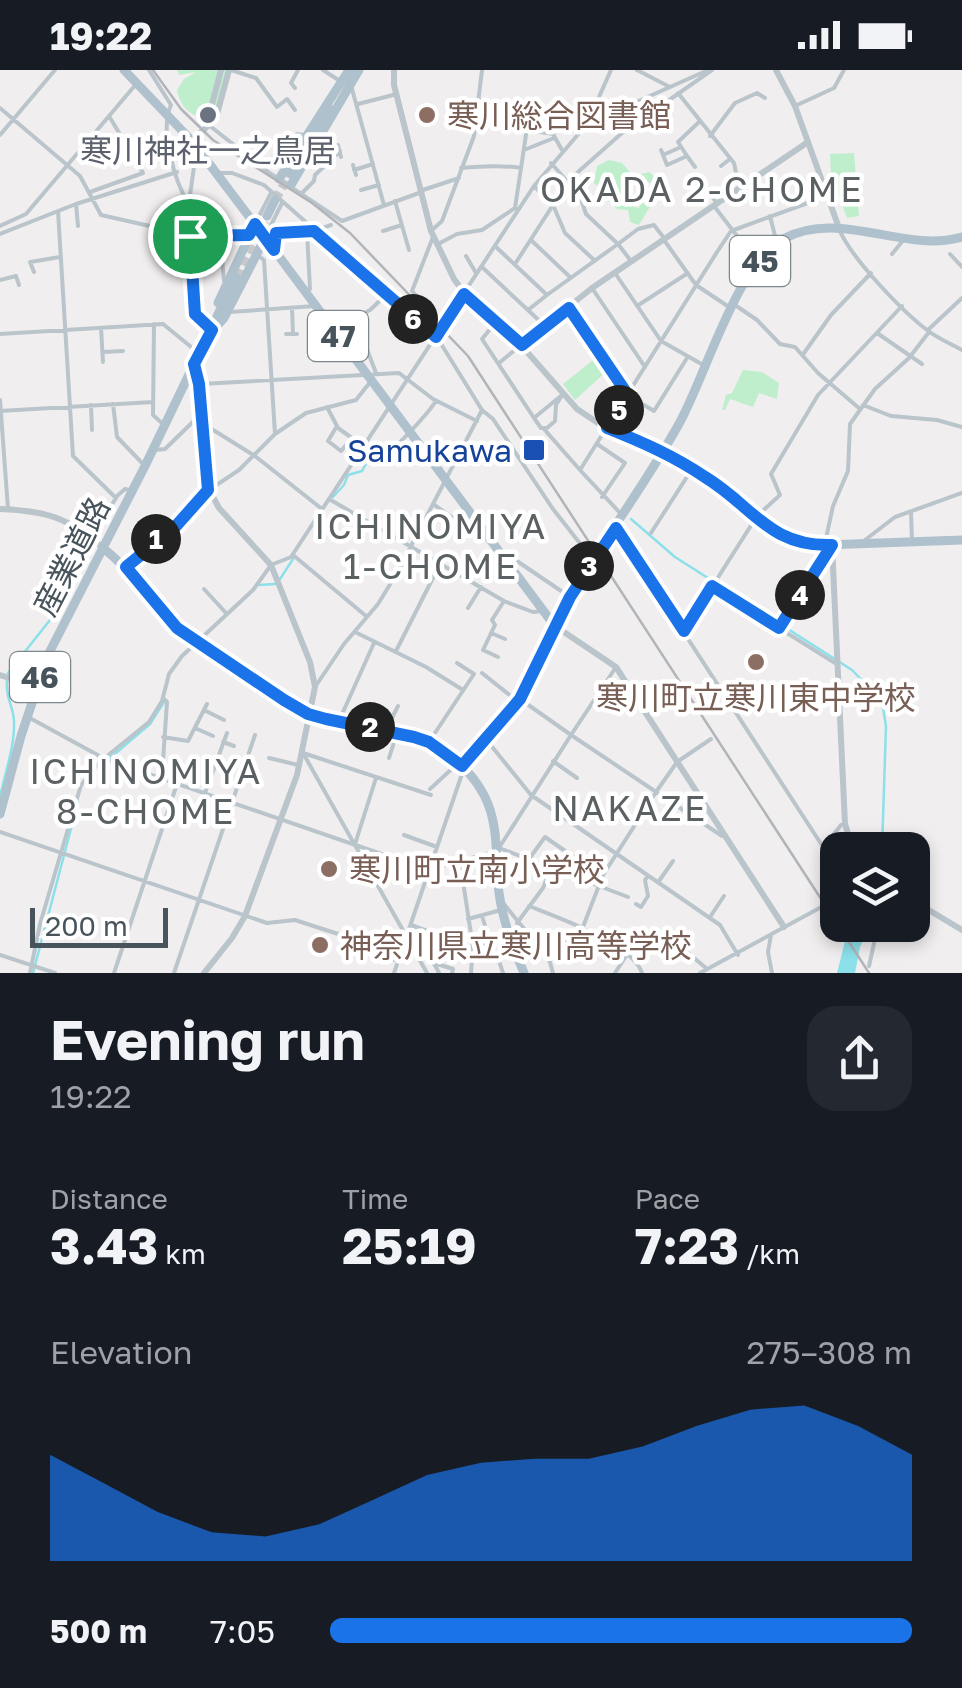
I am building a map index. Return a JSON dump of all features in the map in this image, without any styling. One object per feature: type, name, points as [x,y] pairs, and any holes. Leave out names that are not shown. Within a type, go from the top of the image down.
[{"type":"main road","name":"47","points":[[124,70],[192,141],[554,625]]},
{"type":"main road","points":[[286,179],[354,70]]},
{"type":"main road","points":[[286,179],[354,70]]},
{"type":"main road","points":[[286,179],[305,136],[346,84]]},
{"type":"main road","points":[[267,216],[276,199]]},
{"type":"main road","name":"45","points":[[460,765],[519,700],[554,625],[664,452],[734,307],[758,264],[777,242],[801,232],[839,229],[942,242],[962,237]]},
{"type":"main road","points":[[258,232],[256,254],[221,323],[214,325],[212,319],[258,232]]},
{"type":"main road","name":"産業道路","points":[[0,814],[48,655],[214,325]]},
{"type":"main road","points":[[664,452],[717,484],[755,519],[790,540],[828,545],[962,540]]},
{"type":"main road","points":[[104,548],[126,567],[153,604],[196,644],[308,714],[429,742],[460,765],[484,796],[493,821],[501,905],[524,973]]},
{"type":"street","points":[[0,134],[55,70]]},
{"type":"street","points":[[149,70],[170,101],[167,144],[189,205]]},
{"type":"street","points":[[210,124],[221,70]]},
{"type":"street","points":[[192,141],[210,124],[230,70],[256,78],[278,107],[288,100],[296,110]]},
{"type":"street","points":[[295,88],[291,82],[298,70]]},
{"type":"street","points":[[323,70],[346,84],[358,104],[384,205]]},
{"type":"street","points":[[394,70],[396,94],[433,238],[464,294],[522,345],[576,409],[607,428],[664,452]]},
{"type":"street","points":[[444,325],[412,291],[474,136],[480,73],[471,70]]},
{"type":"street","points":[[588,124],[611,70]]},
{"type":"street","points":[[637,70],[670,87]]},
{"type":"street","points":[[569,180],[622,133],[710,70]]},
{"type":"street","points":[[776,70],[795,106],[849,249],[928,331],[962,350]]},
{"type":"street","points":[[795,106],[834,88],[844,70]]},
{"type":"street","points":[[162,778],[165,700],[172,669],[252,590],[271,564],[292,555],[551,162],[588,124],[698,77]]},
{"type":"street","points":[[0,226],[26,214],[136,83]]},
{"type":"street","points":[[678,93],[748,184]]},
{"type":"street","points":[[358,104],[396,94]]},
{"type":"street","points":[[710,136],[735,104],[754,94],[765,98]]},
{"type":"street","points":[[477,100],[530,108],[517,209]]},
{"type":"street","points":[[0,108],[80,176],[101,216],[190,236],[258,232]]},
{"type":"street","points":[[90,192],[144,173],[109,116]]},
{"type":"street","points":[[695,167],[678,142],[699,122]]},
{"type":"street","points":[[210,124],[342,221],[459,178]]},
{"type":"street","points":[[527,130],[553,134],[562,150]]},
{"type":"street","points":[[264,167],[297,134],[305,136]]},
{"type":"street","points":[[524,150],[554,138]]},
{"type":"street","points":[[499,364],[592,288],[808,142]]},
{"type":"street","points":[[681,147],[662,152],[668,165],[687,156]]},
{"type":"street","points":[[302,193],[321,172],[327,158],[340,151]]},
{"type":"street","points":[[205,158],[194,166],[190,236],[195,314],[214,325]]},
{"type":"street","points":[[721,166],[730,159]]},
{"type":"street","points":[[551,162],[580,196],[586,214],[632,262]]},
{"type":"street","points":[[354,170],[373,164]]},
{"type":"street","points":[[461,168],[521,168]]},
{"type":"street","points":[[0,234],[93,198],[178,172]]},
{"type":"street","points":[[217,174],[243,176],[264,185],[436,337],[482,410],[493,419],[553,510],[593,560]]},
{"type":"street","points":[[700,180],[710,187],[731,231],[758,264]]},
{"type":"street","points":[[362,190],[379,184]]},
{"type":"street","points":[[534,186],[553,205],[565,233],[594,260]]},
{"type":"street","points":[[580,470],[731,231],[828,196]]},
{"type":"street","points":[[258,232],[276,199]]},
{"type":"street","points":[[258,232],[276,199]]},
{"type":"street","points":[[395,201],[409,250]]},
{"type":"street","points":[[76,204],[78,226]]},
{"type":"street","points":[[515,264],[553,205]]},
{"type":"street","points":[[433,238],[482,230],[517,209]]},
{"type":"street","points":[[58,211],[73,456],[116,498]]},
{"type":"street","points":[[770,216],[777,242]]},
{"type":"street","points":[[384,231],[402,224]]},
{"type":"street","points":[[274,250],[276,233],[314,231],[332,225]]},
{"type":"street","points":[[528,310],[638,229],[654,225],[696,285],[758,320],[780,344],[795,346],[831,384],[861,407],[891,416],[937,420],[962,427]]},
{"type":"street","points":[[306,292],[310,289],[307,232]]},
{"type":"street","points":[[220,237],[222,278],[231,280]]},
{"type":"street","points":[[892,254],[905,238]]},
{"type":"street","points":[[531,240],[570,277]]},
{"type":"street","points":[[496,246],[548,295]]},
{"type":"street","points":[[256,254],[264,260],[275,434]]},
{"type":"street","points":[[950,254],[962,268]]},
{"type":"street","points":[[466,256],[477,274]]},
{"type":"street","points":[[34,272],[30,262],[60,257]]},
{"type":"street","points":[[482,266],[545,326]]},
{"type":"street","points":[[615,273],[661,341],[706,366]]},
{"type":"street","points":[[637,306],[688,273]]},
{"type":"street","points":[[803,354],[831,315],[872,273]]},
{"type":"street","points":[[0,280],[16,276],[19,285]]},
{"type":"street","points":[[592,288],[646,366]]},
{"type":"street","points":[[326,320],[332,318],[342,324],[386,295]]},
{"type":"street","points":[[847,832],[828,545],[832,506],[848,471],[848,430],[861,407],[962,298]]},
{"type":"street","points":[[227,312],[315,306]]},
{"type":"street","points":[[684,631],[755,519],[780,495],[771,474],[818,396],[902,306]]},
{"type":"street","points":[[292,308],[292,334]]},
{"type":"street","points":[[569,308],[628,395],[654,412],[687,358]]},
{"type":"street","points":[[126,567],[176,526],[208,490],[255,456],[275,434],[306,414],[356,400],[371,376],[355,318]]},
{"type":"street","points":[[495,322],[482,339],[534,418],[624,517]]},
{"type":"street","points":[[154,324],[153,415],[164,425]]},
{"type":"street","points":[[0,334],[163,324],[200,354]]},
{"type":"street","points":[[101,328],[103,362]]},
{"type":"street","points":[[876,333],[922,364]]},
{"type":"street","points":[[102,352],[122,351]]},
{"type":"street","points":[[194,364],[208,490],[219,508],[271,564],[310,662],[315,688]]},
{"type":"street","points":[[199,384],[399,372],[437,401],[477,421]]},
{"type":"street","points":[[534,418],[562,395]]},
{"type":"street","points":[[544,429],[555,421],[556,405],[562,395]]},
{"type":"street","points":[[0,400],[4,509],[54,515],[104,548]]},
{"type":"street","points":[[326,407],[337,426],[384,461],[437,401]]},
{"type":"street","points":[[0,411],[152,402]]},
{"type":"street","points":[[114,404],[117,437],[145,466]]},
{"type":"street","points":[[91,405],[92,430]]},
{"type":"street","points":[[204,973],[245,916],[300,766],[315,688],[340,648],[378,604],[482,410]]},
{"type":"street","points":[[152,449],[165,449],[202,419]]},
{"type":"street","points":[[202,419],[322,509]]},
{"type":"street","points":[[337,426],[328,441],[341,451],[351,438]]},
{"type":"street","points":[[597,444],[625,463],[602,497]]},
{"type":"street","points":[[651,532],[692,469]]},
{"type":"street","points":[[92,538],[120,492],[133,490]]},
{"type":"street","points":[[862,544],[888,521],[962,493]]},
{"type":"street","points":[[328,499],[504,601],[534,612],[542,610]]},
{"type":"street","points":[[433,504],[478,534],[484,534]]},
{"type":"street","points":[[911,512],[912,541]]},
{"type":"street","points":[[616,528],[820,843]]},
{"type":"street","points":[[779,628],[828,545]]},
{"type":"street","points":[[292,555],[367,616]]},
{"type":"street","points":[[505,560],[511,557],[570,597]]},
{"type":"street","points":[[396,651],[440,562]]},
{"type":"street","points":[[714,583],[838,666]]},
{"type":"street","points":[[468,608],[481,587]]},
{"type":"street","points":[[204,588],[226,613]]},
{"type":"street","points":[[498,656],[483,650],[494,625],[492,620],[504,601]]},
{"type":"street","points":[[554,625],[616,667],[784,927]]},
{"type":"street","points":[[355,632],[462,690]]},
{"type":"street","points":[[491,632],[504,639]]},
{"type":"street","points":[[338,722],[374,643]]},
{"type":"street","points":[[429,742],[474,674],[462,664]]},
{"type":"street","points":[[498,849],[616,667]]},
{"type":"street","points":[[5,676],[36,686]]},
{"type":"street","points":[[484,676],[500,691],[726,838]]},
{"type":"street","points":[[30,973],[81,784],[149,722],[165,700]]},
{"type":"street","points":[[163,736],[188,741],[207,704]]},
{"type":"street","points":[[388,755],[395,708]]},
{"type":"street","points":[[204,710],[224,720]]},
{"type":"street","points":[[27,717],[105,759],[430,870],[498,849],[628,897]]},
{"type":"street","points":[[196,728],[212,736]]},
{"type":"street","points":[[205,793],[226,733]]},
{"type":"street","points":[[174,973],[255,735]]},
{"type":"street","points":[[470,919],[501,905],[538,938],[574,946],[602,877],[656,792],[677,762],[711,739]]},
{"type":"street","points":[[486,740],[531,795],[720,924],[738,955]]},
{"type":"street","points":[[223,742],[234,746]]},
{"type":"street","points":[[303,753],[376,778],[433,790],[460,765],[464,772],[394,973]]},
{"type":"street","points":[[303,753],[427,973]]},
{"type":"street","points":[[269,758],[300,766]]},
{"type":"street","points":[[553,761],[577,778]]},
{"type":"street","points":[[355,844],[376,778]]},
{"type":"street","points":[[114,973],[177,784]]},
{"type":"street","points":[[835,832],[845,824]]},
{"type":"street","points":[[0,832],[245,916],[272,923],[295,920],[372,945],[384,956],[398,961]]},
{"type":"street","points":[[407,834],[437,847]]},
{"type":"street","points":[[529,860],[545,838],[577,856],[602,877]]},
{"type":"street","points":[[658,882],[674,861]]},
{"type":"street","points":[[461,862],[474,948],[471,973]]},
{"type":"street","points":[[517,923],[543,888],[552,868]]},
{"type":"street","points":[[636,904],[641,907],[648,875]]},
{"type":"street","points":[[710,917],[724,896]]},
{"type":"street","points":[[529,906],[584,927],[638,963],[642,973]]},
{"type":"street","points":[[675,942],[694,953],[705,971],[820,908]]},
{"type":"street","points":[[930,911],[962,930]]},
{"type":"street","points":[[482,916],[490,942]]},
{"type":"street","points":[[411,925],[438,934],[430,956],[440,973]]},
{"type":"street","points":[[770,935],[772,973]]},
{"type":"street","points":[[589,954],[600,937]]},
{"type":"street","points":[[538,938],[553,973]]},
{"type":"street","points":[[455,948],[456,944],[474,948],[498,940]]},
{"type":"street","points":[[868,966],[874,942]]},
{"type":"street","points":[[0,954],[55,973]]},
{"type":"street","points":[[615,973],[627,956]]},
{"type":"street","points":[[434,963],[453,969],[452,973]]},
{"type":"street","points":[[502,964],[503,973]]},
{"type":"green space","points":[[177,70],[230,70],[216,115],[202,117],[186,109],[177,90],[184,79],[196,72],[179,75]]},
{"type":"green space","points":[[854,153],[859,216],[847,218],[831,177],[830,154]]},
{"type":"green space","points":[[609,160],[622,163],[633,176],[649,172],[655,177],[652,183],[637,180],[630,186],[628,196],[635,207],[639,208],[642,200],[651,205],[639,225],[630,222],[628,210],[617,209],[606,199],[609,186],[602,190],[594,183],[597,166]]},
{"type":"green space","points":[[597,357],[608,370],[575,400],[563,384]]},
{"type":"green space","points":[[743,370],[762,372],[779,383],[777,399],[759,393],[753,407],[730,399],[722,410],[726,395],[732,393]]},
{"type":"water","points":[[845,942],[862,942],[855,973],[837,973]]},
{"type":"waterway","points":[[333,497],[348,475],[362,471],[367,462],[366,448]]},
{"type":"waterway","points":[[631,519],[675,557],[852,670],[877,696],[886,726],[883,832]]},
{"type":"waterway","points":[[280,579],[293,559]]},
{"type":"waterway","points":[[259,585],[275,584]]},
{"type":"waterway","points":[[8,673],[69,596]]},
{"type":"waterway","points":[[0,797],[14,730],[7,681]]},
{"type":"waterway","points":[[110,758],[150,724],[164,702]]},
{"type":"waterway","points":[[33,973],[78,802]]},
{"type":"tunnel","points":[[275,200],[290,174]]},
{"type":"tunnel","points":[[236,277],[267,216]]},
{"type":"railway","points":[[153,70],[181,109],[213,140],[312,203],[350,233],[468,356],[820,897]]},
{"type":"railway","points":[[849,942],[869,973]]},
{"type":"place","name":"寒川神社一之鳥居","points":[[208,115]]},
{"type":"place","name":"寒川総合図書館","points":[[427,115]]},
{"type":"place","name":"Samukawa","points":[[534,450]]},
{"type":"place","name":"寒川町立寒川東中学校","points":[[756,662]]},
{"type":"place","name":"寒川町立南小学校","points":[[329,869]]},
{"type":"place","name":"神奈川県立寒川高等学校","points":[[320,945]]},
{"type":"district","name":"OKADA 2-CHOME","points":[[702,189]]},
{"type":"district","name":"ICHINOMIYA 1-CHOME","points":[[431,546]]},
{"type":"district","name":"ICHINOMIYA 8-CHOME","points":[[146,791]]},
{"type":"district","name":"NAKAZE","points":[[630,808]]},
{"type":"route","points":[[255,224],[274,250],[276,233],[314,231],[436,337],[464,294],[522,345],[569,308],[628,395],[607,428],[645,442],[706,477],[776,534],[806,544],[832,545],[779,628],[712,586],[684,631],[616,528],[554,625],[520,699],[462,766],[429,742],[308,714],[196,644],[153,604],[126,567],[154,540],[176,526],[208,490],[194,364],[212,330],[195,314],[190,236],[249,235],[255,224]]}]
